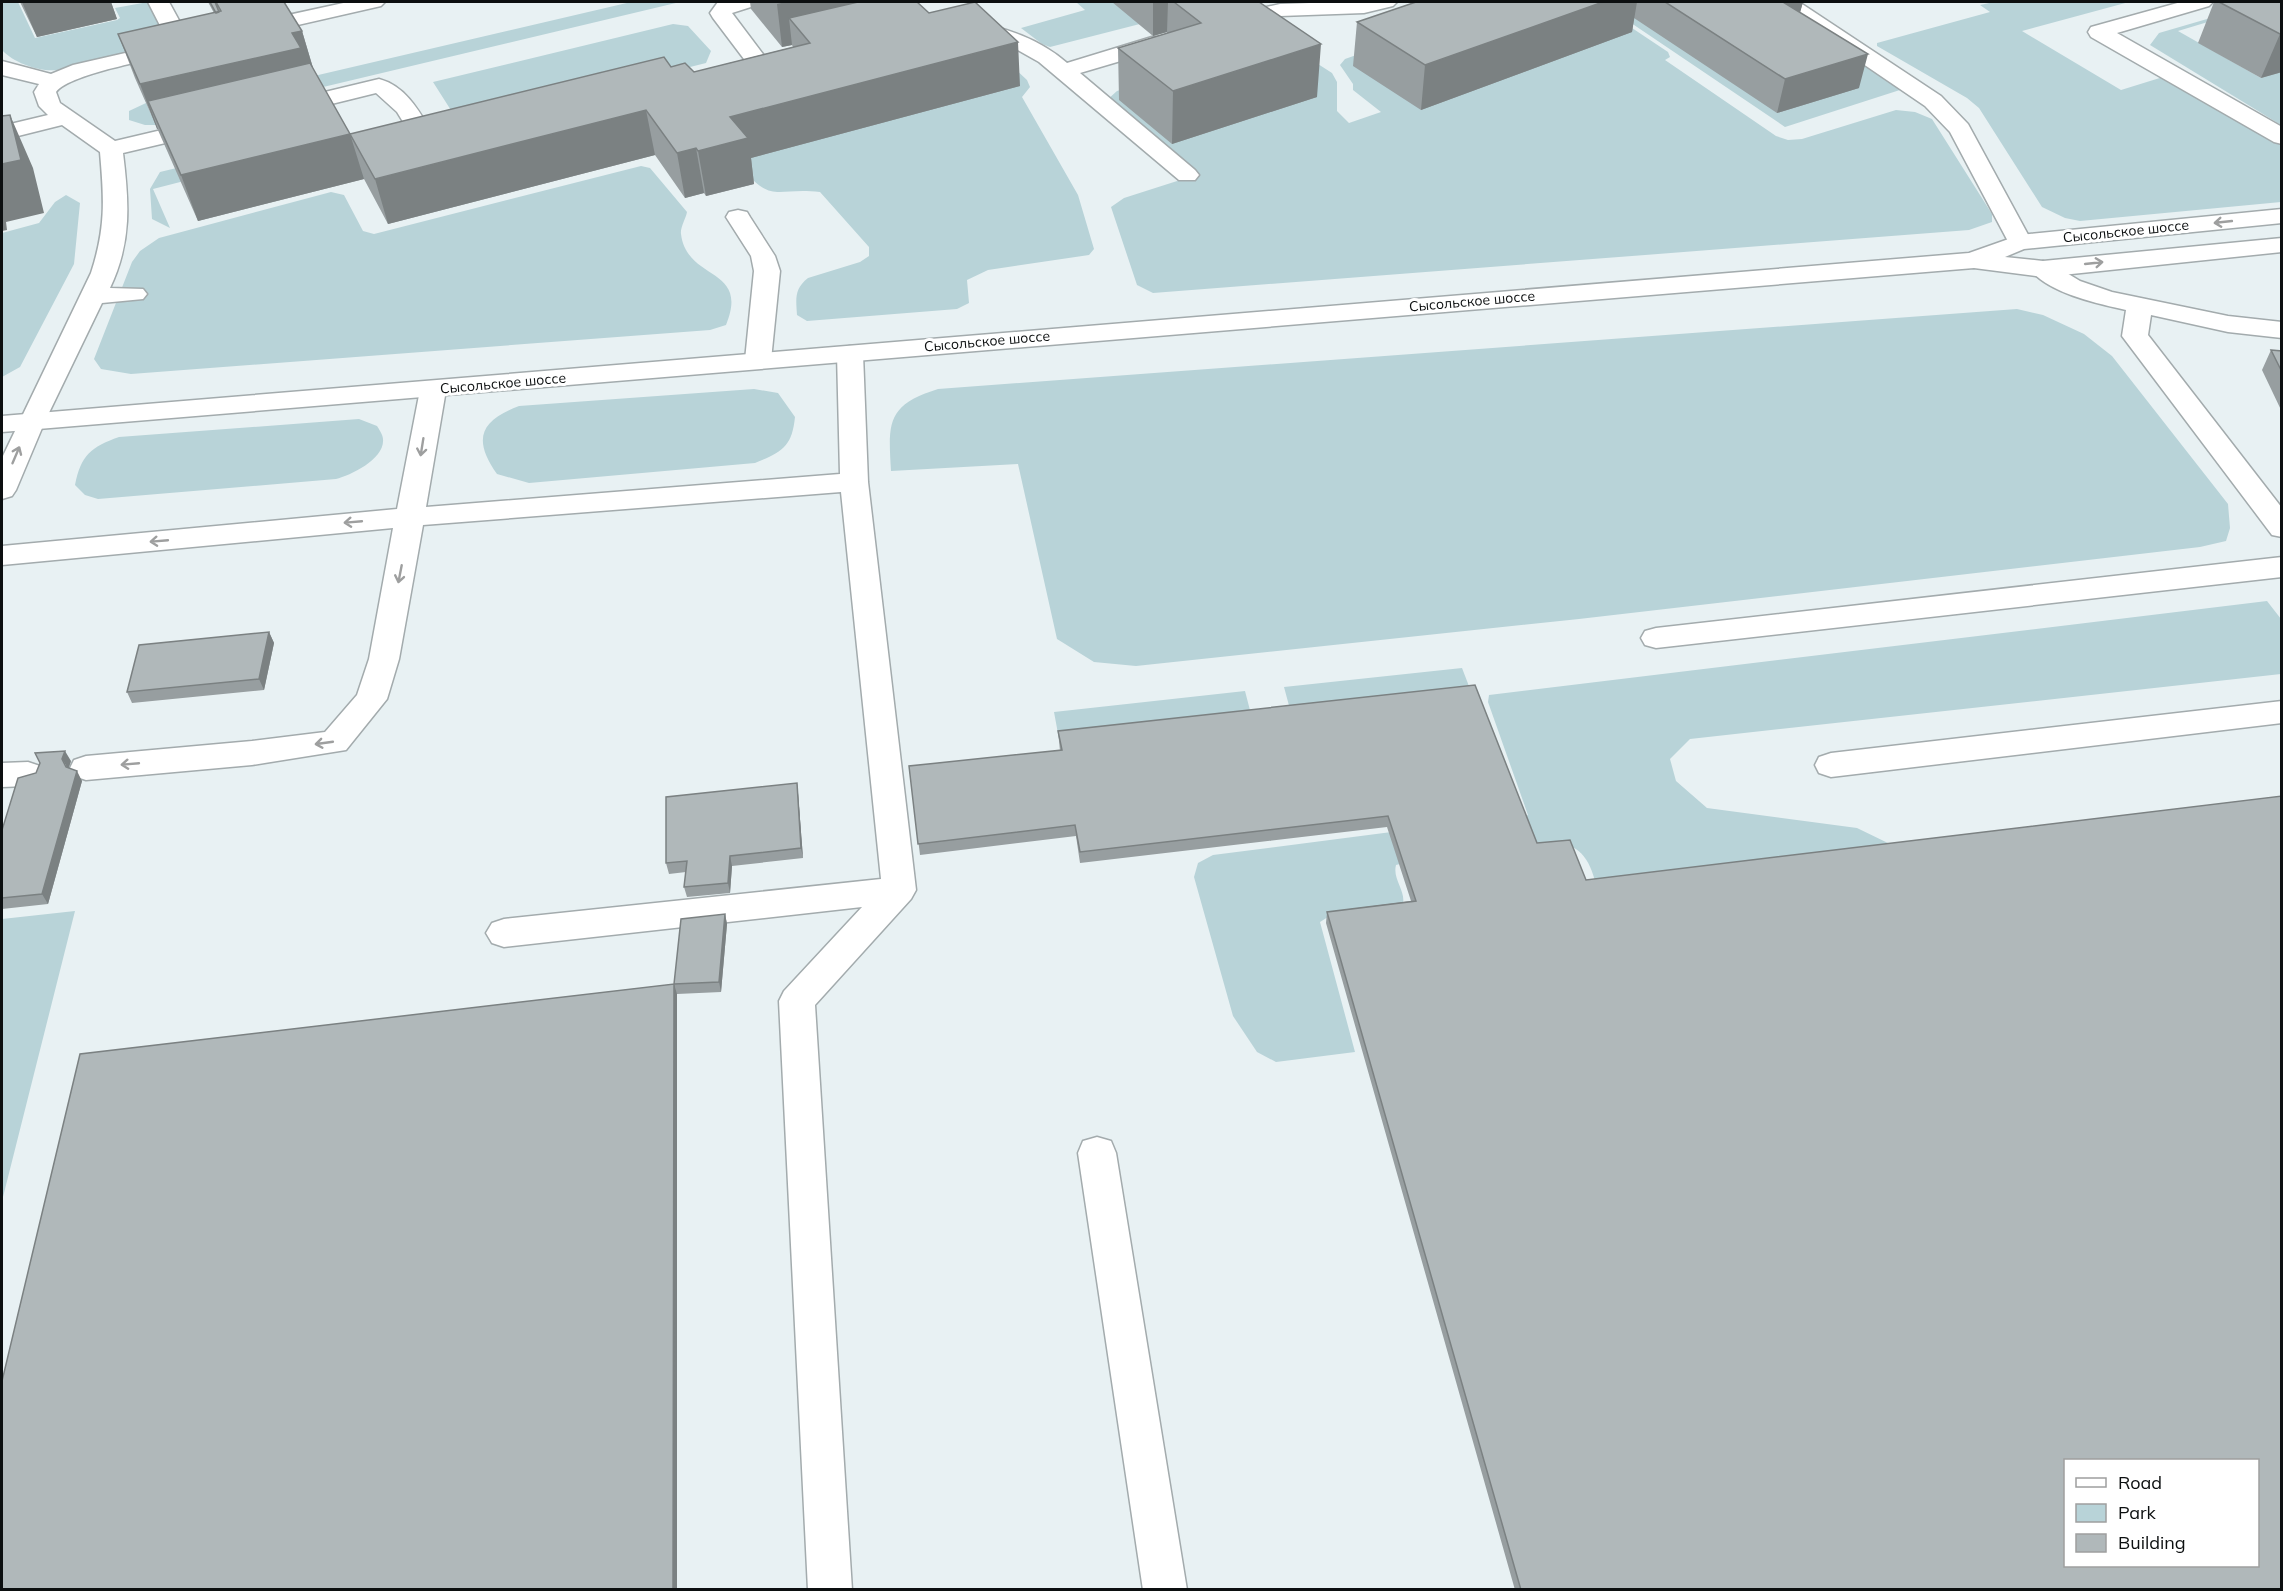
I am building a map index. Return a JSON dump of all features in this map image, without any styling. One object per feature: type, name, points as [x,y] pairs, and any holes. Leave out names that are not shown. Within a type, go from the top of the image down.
[{"type":"main road","points":[[159,2],[182,46]]},
{"type":"main road","points":[[227,36],[335,6],[374,2]]},
{"type":"main road","points":[[747,2],[726,7],[721,13],[758,62]]},
{"type":"main road","points":[[1204,29],[1280,10],[1364,8],[1386,2]]},
{"type":"main road","points":[[1785,2],[1861,50],[1933,101],[1960,129],[2020,242]]},
{"type":"main road","points":[[2202,2],[2099,32],[2282,137]]},
{"type":"main road","points":[[950,24],[1010,36],[1047,57],[1187,176]]},
{"type":"main road","points":[[1064,71],[1182,36]]},
{"type":"main road","points":[[204,41],[81,70],[53,81],[45,92],[50,106],[111,149],[228,122]]},
{"type":"main road","points":[[736,67],[781,56]]},
{"type":"main road","points":[[2,68],[53,81]]},
{"type":"main road","points":[[263,113],[379,86],[390,90],[402,103],[424,138],[438,139],[464,133]]},
{"type":"main road","points":[[2,133],[64,118]]},
{"type":"main road","points":[[2,490],[31,421],[93,296],[114,242],[116,197],[111,149]]},
{"type":"main road","name":"Сысольское шоссе","points":[[1974,260],[2020,242],[2282,216]]},
{"type":"main road","points":[[738,217],[763,256],[767,271],[758,360]]},
{"type":"main road","name":"Сысольское шоссе","points":[[2,424],[433,390],[758,360],[1974,260],[2043,268],[2282,244]]},
{"type":"main road","points":[[2043,268],[2071,286],[2106,298],[2228,324],[2282,330]]},
{"type":"main road","points":[[93,296],[134,294]]},
{"type":"main road","points":[[2140,305],[2135,336],[2282,528]]},
{"type":"main road","points":[[830,1590],[797,1001],[899,890],[854,482],[850,354]]},
{"type":"main road","points":[[86,768],[252,753],[335,742],[371,699],[384,659],[433,390]]},
{"type":"main road","points":[[2,555],[411,517],[854,482]]},
{"type":"main road","points":[[1656,638],[2282,567]]},
{"type":"main road","points":[[1832,765],[2282,712]]},
{"type":"main road","points":[[504,933],[899,890]]},
{"type":"main road","points":[[1097,1153],[1165,1590]]},
{"type":"green space","points":[[2,2],[18,2],[35,38],[117,20],[120,18],[115,8],[148,2],[165,39],[129,54],[97,63],[69,69],[35,68],[20,63],[2,50]]},
{"type":"green space","points":[[631,2],[680,2],[164,125],[145,125],[129,120],[129,111],[146,103],[151,114]]},
{"type":"green space","points":[[1076,2],[1112,2],[1175,15],[1050,47],[1042,44],[1021,28],[1085,10]]},
{"type":"green space","points":[[1600,2],[1829,43],[1903,89],[1785,127]]},
{"type":"green space","points":[[1994,2],[2129,2],[2022,31],[2121,90],[2163,77],[2281,145],[2281,202],[2080,221],[2065,218],[2042,207],[1979,108],[1967,98],[1877,46],[1877,43],[1990,12],[1980,5]]},
{"type":"green space","points":[[2231,12],[2231,15],[2178,31],[2261,78],[2281,72],[2281,125],[2150,45],[2159,33]]},
{"type":"green space","points":[[673,24],[688,26],[711,51],[706,63],[479,120],[454,115],[433,82]]},
{"type":"green space","points":[[1629,26],[1668,52],[1670,57],[1665,60],[1776,136],[1788,140],[1802,139],[1896,110],[1915,112],[1932,119],[1992,214],[1992,222],[1969,230],[1153,293],[1137,285],[1111,207],[1124,198],[1199,174],[1107,100],[1117,91],[1279,39],[1332,73],[1337,82],[1337,111],[1349,123],[1381,112],[1353,90],[1353,84],[1340,65],[1345,59],[1376,48]]},
{"type":"green space","points":[[983,39],[1027,80],[1030,87],[1022,97],[1078,195],[1094,249],[1089,255],[988,270],[967,280],[969,303],[957,309],[807,321],[797,315],[797,295],[803,282],[808,278],[860,262],[869,256],[869,247],[820,192],[766,190],[758,185],[737,162]]},
{"type":"green space","points":[[218,158],[223,171],[153,189],[170,228],[152,219],[150,189],[160,172]]},
{"type":"green space","points":[[641,166],[650,168],[687,212],[681,232],[686,249],[694,260],[724,283],[730,293],[731,306],[726,325],[710,330],[131,374],[101,369],[94,359],[132,262],[140,251],[159,238],[331,192],[344,195],[363,231],[374,234]]},
{"type":"green space","points":[[66,195],[80,203],[74,264],[20,367],[2,377],[2,233],[39,223],[55,202]]},
{"type":"green space","points":[[2017,309],[2043,315],[2084,334],[2112,356],[2228,504],[2230,528],[2226,541],[2200,547],[1579,619],[1136,666],[1094,662],[1057,639],[1018,464],[891,471],[890,440],[894,418],[909,402],[938,389]]},
{"type":"green space","points":[[754,389],[778,393],[795,417],[794,427],[784,447],[779,452],[755,463],[529,483],[497,474],[485,451],[483,441],[488,425],[495,418],[519,406]]},
{"type":"green space","points":[[359,419],[377,426],[383,437],[382,446],[379,453],[366,465],[336,479],[98,499],[85,495],[75,485],[84,459],[101,444],[119,437]]},
{"type":"green space","points":[[2267,601],[2281,619],[2281,674],[1690,739],[1670,759],[1676,781],[1707,808],[1857,828],[1892,845],[1595,881],[1582,854],[1573,847],[1552,844],[1511,851],[1514,821],[1528,815],[1488,702],[1489,695]]},
{"type":"green space","points":[[1462,668],[1472,694],[1291,713],[1284,687]]},
{"type":"green space","points":[[1245,691],[1252,718],[1059,739],[1054,712]]},
{"type":"green space","points":[[1407,830],[1404,863],[1396,865],[1395,871],[1403,897],[1402,907],[1328,917],[1320,922],[1355,1052],[1276,1062],[1257,1052],[1233,1016],[1194,877],[1198,863],[1213,855]]},
{"type":"green space","points":[[75,911],[2,1201],[2,919]]},
{"type":"building","points":[[210,2],[215,2],[219,12],[216,13]]},
{"type":"building","points":[[216,2],[284,2],[302,31],[292,33],[301,48],[140,84],[118,34],[221,11]]},
{"type":"building","points":[[858,2],[917,2],[929,13],[975,2],[1018,42],[730,117],[748,138],[698,151],[696,148],[677,153],[646,110],[375,179],[350,134],[664,57],[671,67],[685,63],[694,72],[810,43],[789,18]]},
{"type":"building","points":[[1174,2],[1259,2],[1321,44],[1173,91],[1118,48],[1201,23]]},
{"type":"building","points":[[1416,2],[1603,2],[1425,65],[1357,22]]},
{"type":"building","points":[[1665,2],[1783,2],[1868,54],[1785,79]]},
{"type":"building","points":[[2219,2],[2282,2],[2282,34],[2280,34]]},
{"type":"building","points":[[310,63],[350,134],[181,175],[148,101]]},
{"type":"building","points":[[10,115],[21,160],[2,164],[2,116]]},
{"type":"building","points":[[2271,350],[2282,351],[2282,372]]},
{"type":"building","points":[[269,632],[259,679],[127,692],[139,645]]},
{"type":"building","points":[[1475,685],[1537,843],[1570,840],[1586,880],[2282,796],[2282,1590],[1521,1590],[1327,912],[1416,901],[1388,816],[1080,852],[1075,825],[918,844],[909,766],[1062,750],[1058,731]]},
{"type":"building","points":[[65,751],[62,759],[66,767],[77,771],[42,894],[2,898],[2,830],[18,778],[36,773],[40,763],[35,753]]},
{"type":"building","points":[[797,783],[801,848],[730,856],[728,883],[684,887],[687,861],[666,863],[666,797]]},
{"type":"building","points":[[725,914],[719,982],[674,984],[681,919]]},
{"type":"building","points":[[674,984],[673,1590],[2,1590],[2,1381],[80,1054]]}]
